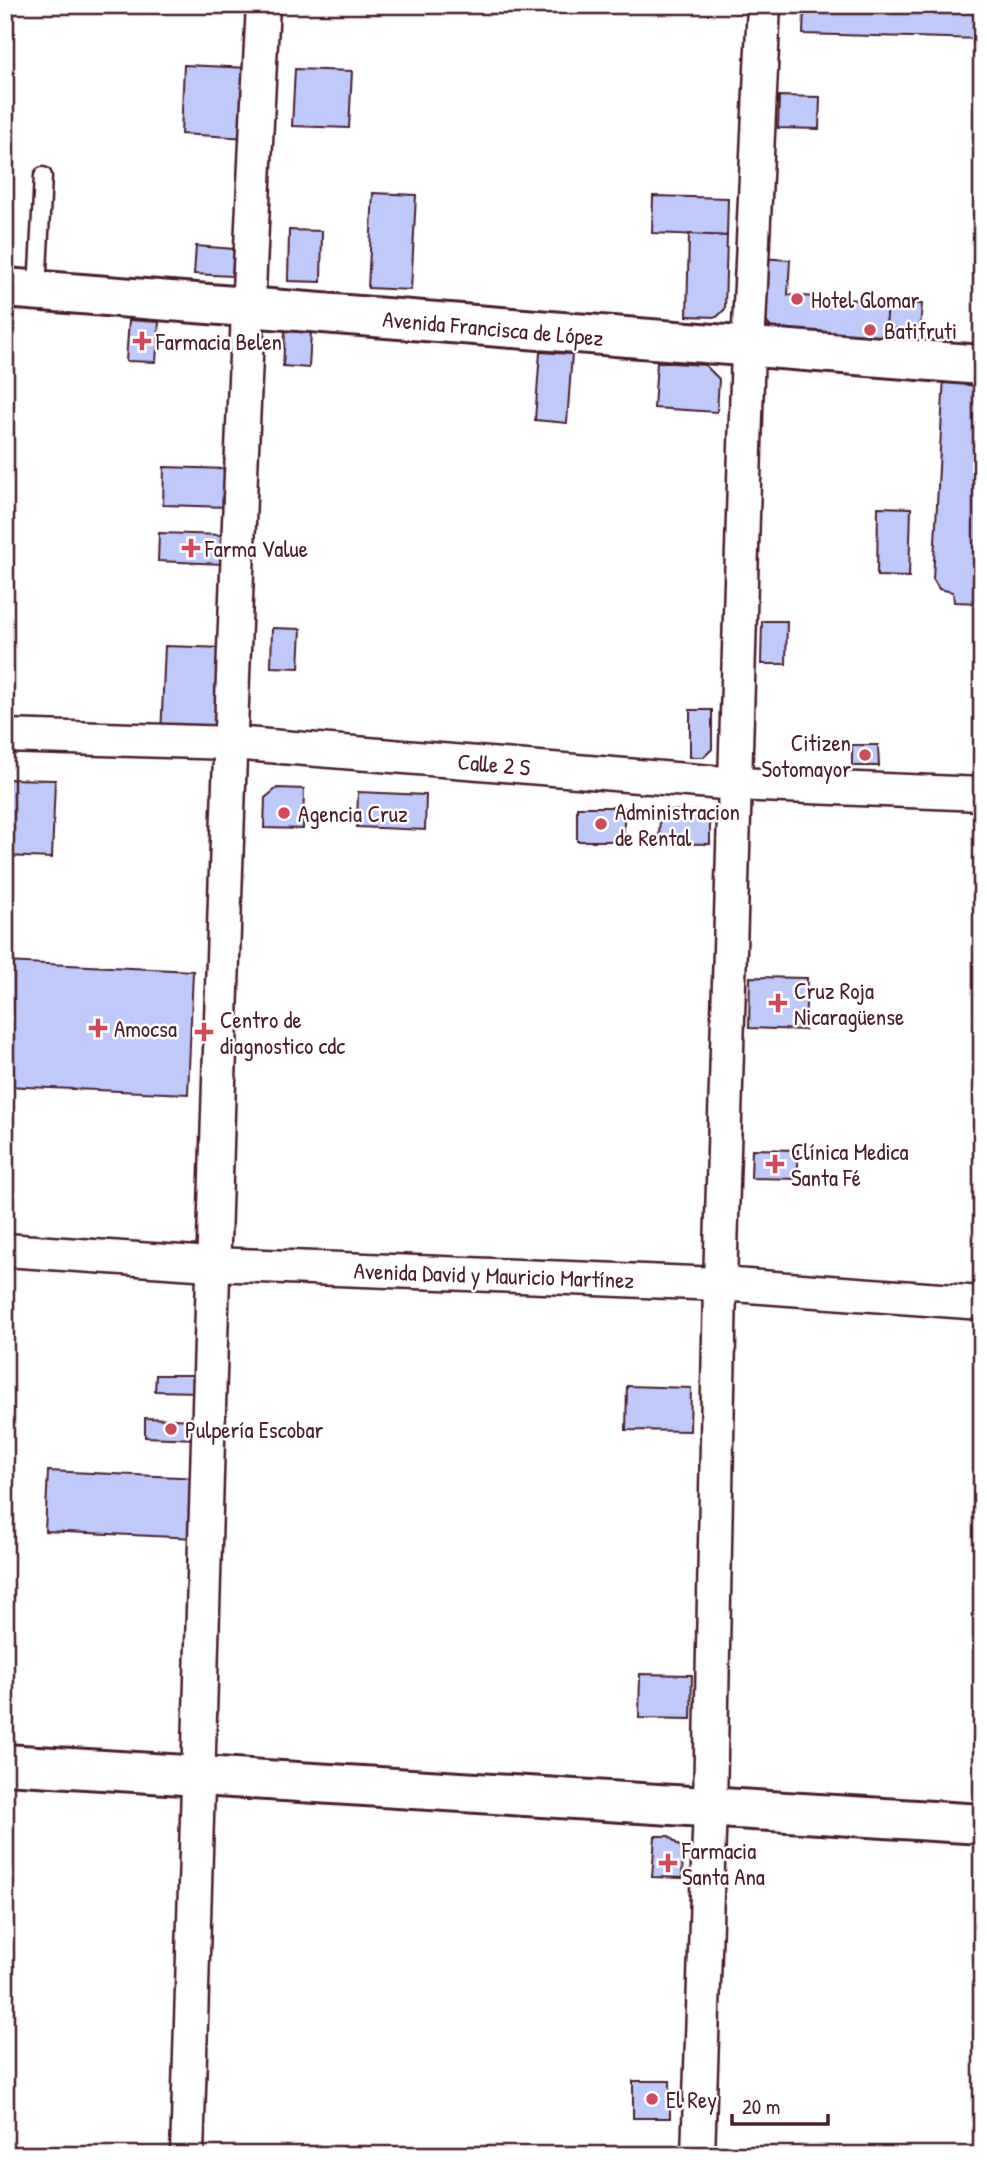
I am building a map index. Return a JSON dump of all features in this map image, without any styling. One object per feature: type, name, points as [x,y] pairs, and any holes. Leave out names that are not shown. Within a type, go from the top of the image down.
[{"type":"street","points":[[187,2155],[211,1264],[247,308],[263,5]]},
{"type":"street","points":[[698,2155],[710,1806],[720,1284],[748,348],[764,5]]},
{"type":"street","name":"Avenida Francisca de López","points":[[21,289],[982,365]]},
{"type":"street","name":"Calle 2 S","points":[[5,736],[232,743],[736,784],[982,794]]},
{"type":"street","name":"Avenida David y Mauricio Martínez","points":[[5,1250],[211,1264],[720,1284],[982,1303]]},
{"type":"street","points":[[5,1764],[982,1824]]},
{"type":"lane","points":[[21,289],[43,176]]},
{"type":"building","points":[[804,5],[982,5],[982,39],[803,34]]},
{"type":"building","points":[[184,65],[251,68],[248,138],[181,134]]},
{"type":"building","points":[[295,69],[352,71],[349,128],[292,126]]},
{"type":"building","points":[[779,96],[820,97],[819,129],[778,128]]},
{"type":"building","points":[[373,193],[416,195],[411,290],[368,288]]},
{"type":"building","points":[[653,196],[728,198],[727,236],[652,233]]},
{"type":"building","points":[[289,230],[322,231],[321,282],[288,281]]},
{"type":"building","points":[[689,234],[727,236],[725,309],[717,317],[687,316]]},
{"type":"building","points":[[196,246],[234,249],[232,276],[194,274]]},
{"type":"building","name":"Hotel Glomar","points":[[760,258],[790,260],[788,295],[888,302],[885,339],[774,331],[756,310]]},
{"type":"building","points":[[888,302],[922,304],[920,330],[886,328]]},
{"type":"building","name":"Farmacia Belen","points":[[129,320],[159,322],[156,362],[126,361]]},
{"type":"building","points":[[285,331],[311,332],[309,368],[283,366]]},
{"type":"building","points":[[540,352],[572,354],[567,423],[535,420]]},
{"type":"building","points":[[657,362],[705,365],[719,379],[717,412],[654,408]]},
{"type":"building","points":[[944,375],[982,377],[982,603],[954,602],[953,592],[939,589],[933,579]]},
{"type":"building","points":[[164,467],[229,469],[227,507],[163,505]]},
{"type":"building","points":[[878,507],[911,508],[909,577],[877,576]]},
{"type":"building","name":"Farma Value","points":[[159,533],[223,535],[222,564],[158,561]]},
{"type":"building","points":[[762,621],[787,621],[786,664],[761,664]]},
{"type":"building","points":[[272,628],[301,629],[299,668],[271,667]]},
{"type":"building","points":[[165,646],[226,648],[222,737],[161,735]]},
{"type":"building","points":[[690,710],[712,710],[712,749],[704,757],[690,757]]},
{"type":"building","name":"Citizen Sotomayor","points":[[852,745],[878,745],[879,766],[852,766]]},
{"type":"building","points":[[5,779],[55,780],[52,858],[5,856]]},
{"type":"building","name":"Agencia Cruz","points":[[277,788],[304,789],[303,829],[264,828],[265,798]]},
{"type":"building","points":[[358,792],[426,795],[425,830],[357,827]]},
{"type":"building","name":"Administracion de Rental","points":[[577,807],[624,807],[624,841],[577,841]]},
{"type":"building","points":[[660,810],[703,812],[710,820],[710,844],[659,843]]},
{"type":"building","name":"Amocsa","points":[[5,962],[193,971],[188,1094],[5,1086]]},
{"type":"building","name":"Cruz Roja Nicaragüense","points":[[750,977],[807,978],[805,1030],[749,1028]]},
{"type":"building","name":"Clínica Medica Santa Fé","points":[[752,1149],[798,1150],[798,1179],[751,1178]]},
{"type":"building","points":[[156,1375],[198,1375],[198,1392],[155,1391]]},
{"type":"building","points":[[627,1386],[691,1388],[690,1431],[626,1430]]},
{"type":"building","name":"Pulpería Escobar","points":[[145,1418],[196,1420],[196,1439],[145,1437]]},
{"type":"building","points":[[48,1471],[200,1478],[196,1538],[45,1531]]},
{"type":"building","points":[[640,1674],[692,1675],[691,1719],[639,1718]]},
{"type":"building","name":"Farmacia Santa Ana","points":[[655,1836],[669,1836],[683,1850],[682,1878],[652,1877]]},
{"type":"building","name":"El Rey","points":[[633,2081],[670,2081],[670,2118],[633,2118]]},
{"type":"place","name":"Hotel Glomar","points":[[797,299]]},
{"type":"place","name":"Batifruti","points":[[870,330]]},
{"type":"place","name":"Farmacia Belen","points":[[142,341]]},
{"type":"place","name":"Farma Value","points":[[191,548]]},
{"type":"place","name":"Citizen Sotomayor","points":[[865,755]]},
{"type":"place","name":"Agencia Cruz","points":[[284,813]]},
{"type":"place","name":"Administracion de Rental","points":[[601,824]]},
{"type":"place","name":"Cruz Roja Nicaragüense","points":[[778,1003]]},
{"type":"place","name":"Amocsa","points":[[98,1028]]},
{"type":"place","name":"Centro de diagnostico cdc","points":[[204,1032]]},
{"type":"place","name":"Clínica Medica Santa Fé","points":[[775,1164]]},
{"type":"place","name":"Pulpería Escobar","points":[[171,1429]]},
{"type":"place","name":"Farmacia Santa Ana","points":[[668,1863]]},
{"type":"place","name":"El Rey","points":[[652,2099]]}]
